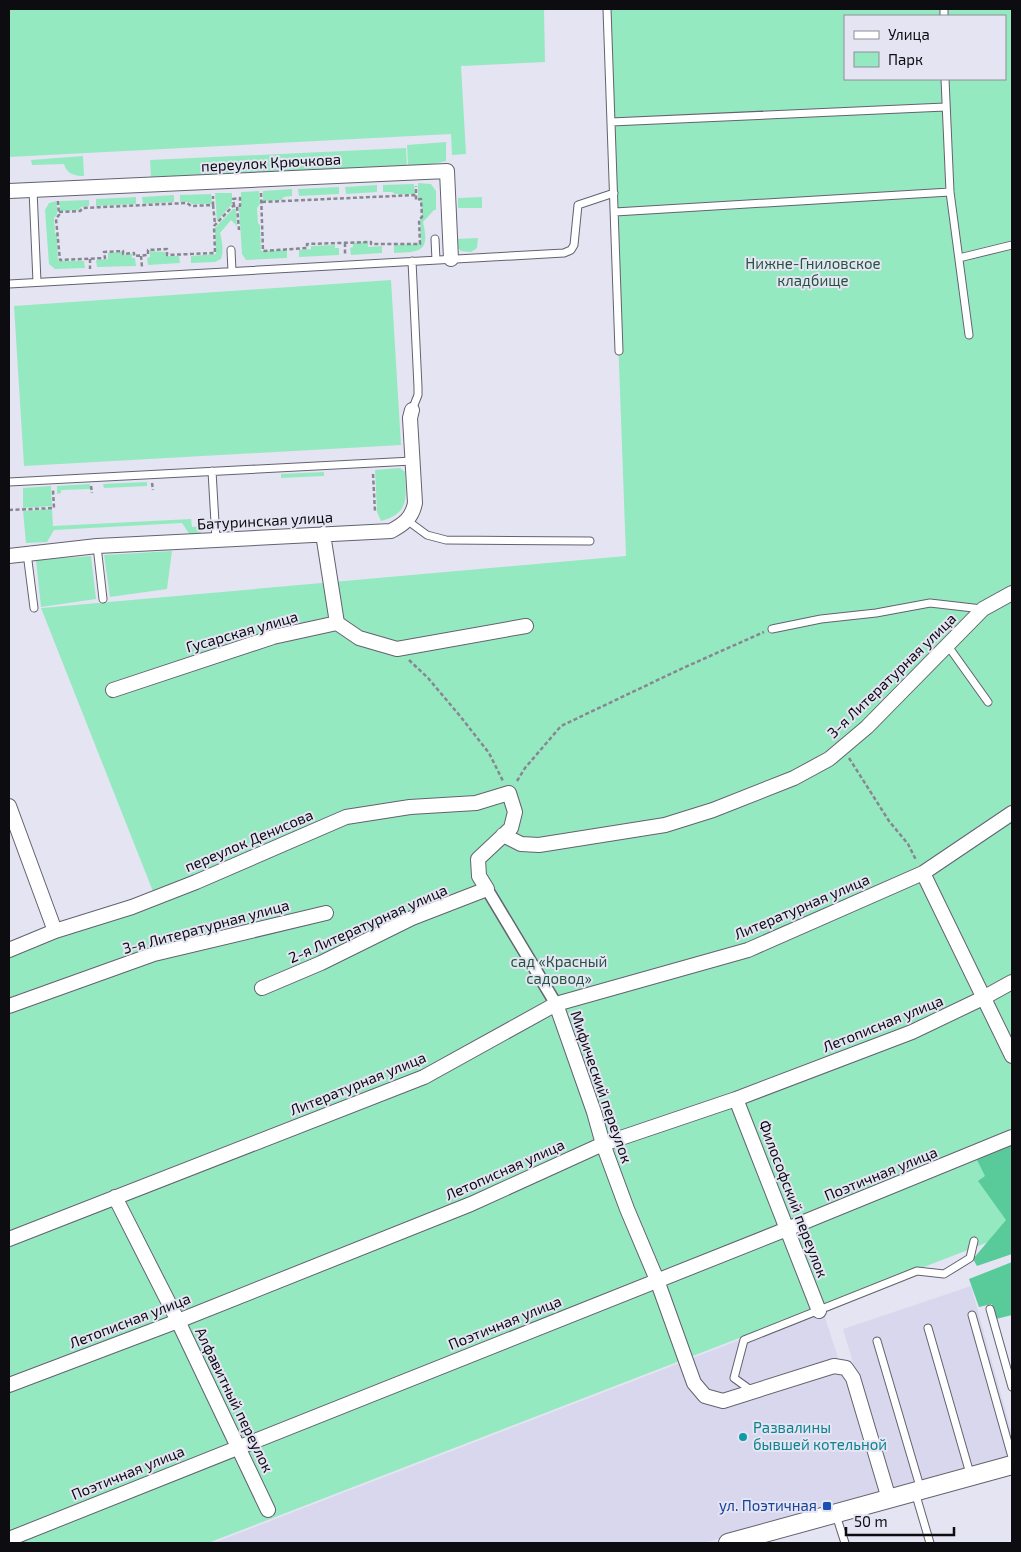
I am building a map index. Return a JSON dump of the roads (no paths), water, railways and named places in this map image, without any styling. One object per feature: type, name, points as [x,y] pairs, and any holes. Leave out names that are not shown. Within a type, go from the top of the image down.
[{"type":"street","name":"переулок Крючкова","points":[[9,191],[447,171],[451,259]]},
{"type":"street","points":[[408,521],[415,503],[410,418],[412,410]]},
{"type":"street","name":"Батуринская улица","points":[[9,556],[97,546],[391,531],[408,521]]},
{"type":"street","points":[[323,534],[337,623],[359,638],[397,649],[526,626]]},
{"type":"street","name":"3-я Литературная улица","points":[[503,834],[521,844],[539,845],[664,825],[713,810],[794,778],[829,759],[867,727],[983,609],[1012,593]]},
{"type":"street","name":"Гусарская улица","points":[[113,690],[273,637],[337,623]]},
{"type":"street","name":"Мифический переулок","points":[[510,793],[515,812],[510,828],[478,859],[479,876],[556,1004],[603,1144],[627,1209],[657,1280],[694,1383],[705,1396],[723,1401],[752,1391]]},
{"type":"street","name":"переулок Денисова","points":[[9,950],[55,931],[132,907],[196,882],[346,818],[410,807],[476,803],[510,793]]},
{"type":"street","points":[[9,806],[55,931]]},
{"type":"street","name":"Литературная улица","points":[[9,1239],[424,1077],[556,1004],[748,950],[923,873],[1012,813]]},
{"type":"street","points":[[923,873],[1012,1056]]},
{"type":"street","name":"2-я Литературная улица","points":[[262,988],[321,964],[412,918],[487,889]]},
{"type":"street","name":"3-я Литературная улица","points":[[9,1006],[154,954],[326,913]]},
{"type":"street","name":"Летописная улица","points":[[9,1384],[178,1321],[471,1204],[603,1144],[736,1099],[912,1032],[984,998],[1012,982]]},
{"type":"street","name":"Философский переулок","points":[[736,1099],[819,1311]]},
{"type":"street","name":"Поэтичная улица","points":[[9,1539],[788,1229],[1012,1137]]},
{"type":"street","name":"Алфавитный переулок","points":[[115,1197],[178,1321],[268,1510]]},
{"type":"street","points":[[752,1391],[834,1366],[846,1368],[852,1378],[889,1499]]},
{"type":"street","points":[[728,1543],[1012,1465]]},
{"type":"lane","points":[[607,9],[619,350]]},
{"type":"lane","points":[[945,80],[950,192],[969,335]]},
{"type":"lane","points":[[611,122],[945,107]]},
{"type":"lane","points":[[33,190],[37,282]]},
{"type":"lane","points":[[9,284],[564,253],[571,250],[574,244],[578,205],[614,192]]},
{"type":"lane","points":[[615,212],[950,192]]},
{"type":"lane","points":[[435,240],[436,260]]},
{"type":"lane","points":[[959,258],[1012,245]]},
{"type":"lane","points":[[231,250],[232,271]]},
{"type":"lane","points":[[412,261],[418,387],[418,395],[412,410]]},
{"type":"lane","points":[[9,482],[412,461]]},
{"type":"lane","points":[[212,471],[216,540]]},
{"type":"lane","points":[[408,521],[427,535],[446,540],[590,541]]},
{"type":"lane","points":[[97,546],[103,599]]},
{"type":"lane","points":[[27,553],[34,608]]},
{"type":"lane","points":[[772,629],[821,619],[876,613],[930,604],[983,609]]},
{"type":"lane","points":[[948,646],[988,702]]},
{"type":"lane","points":[[752,1391],[734,1378],[744,1340],[917,1271],[944,1274],[970,1258],[974,1241]]},
{"type":"lane","points":[[990,1309],[1012,1386]]},
{"type":"lane","points":[[972,1315],[1012,1457]]},
{"type":"lane","points":[[928,1328],[971,1477]]},
{"type":"lane","points":[[877,1341],[918,1491],[930,1543]]},
{"type":"lane","points":[[836,1514],[845,1543]]},
{"type":"place","name":"Развалины бывшей котельной","points":[[743,1437]]},
{"type":"place","name":"ул. Поэтичная","points":[[827,1506]]},
{"type":"park label","name":"Нижне-Гниловское кладбище","points":[[813,272]]},
{"type":"park label","name":"сад «Красный садовод»","points":[[559,970]]}]
